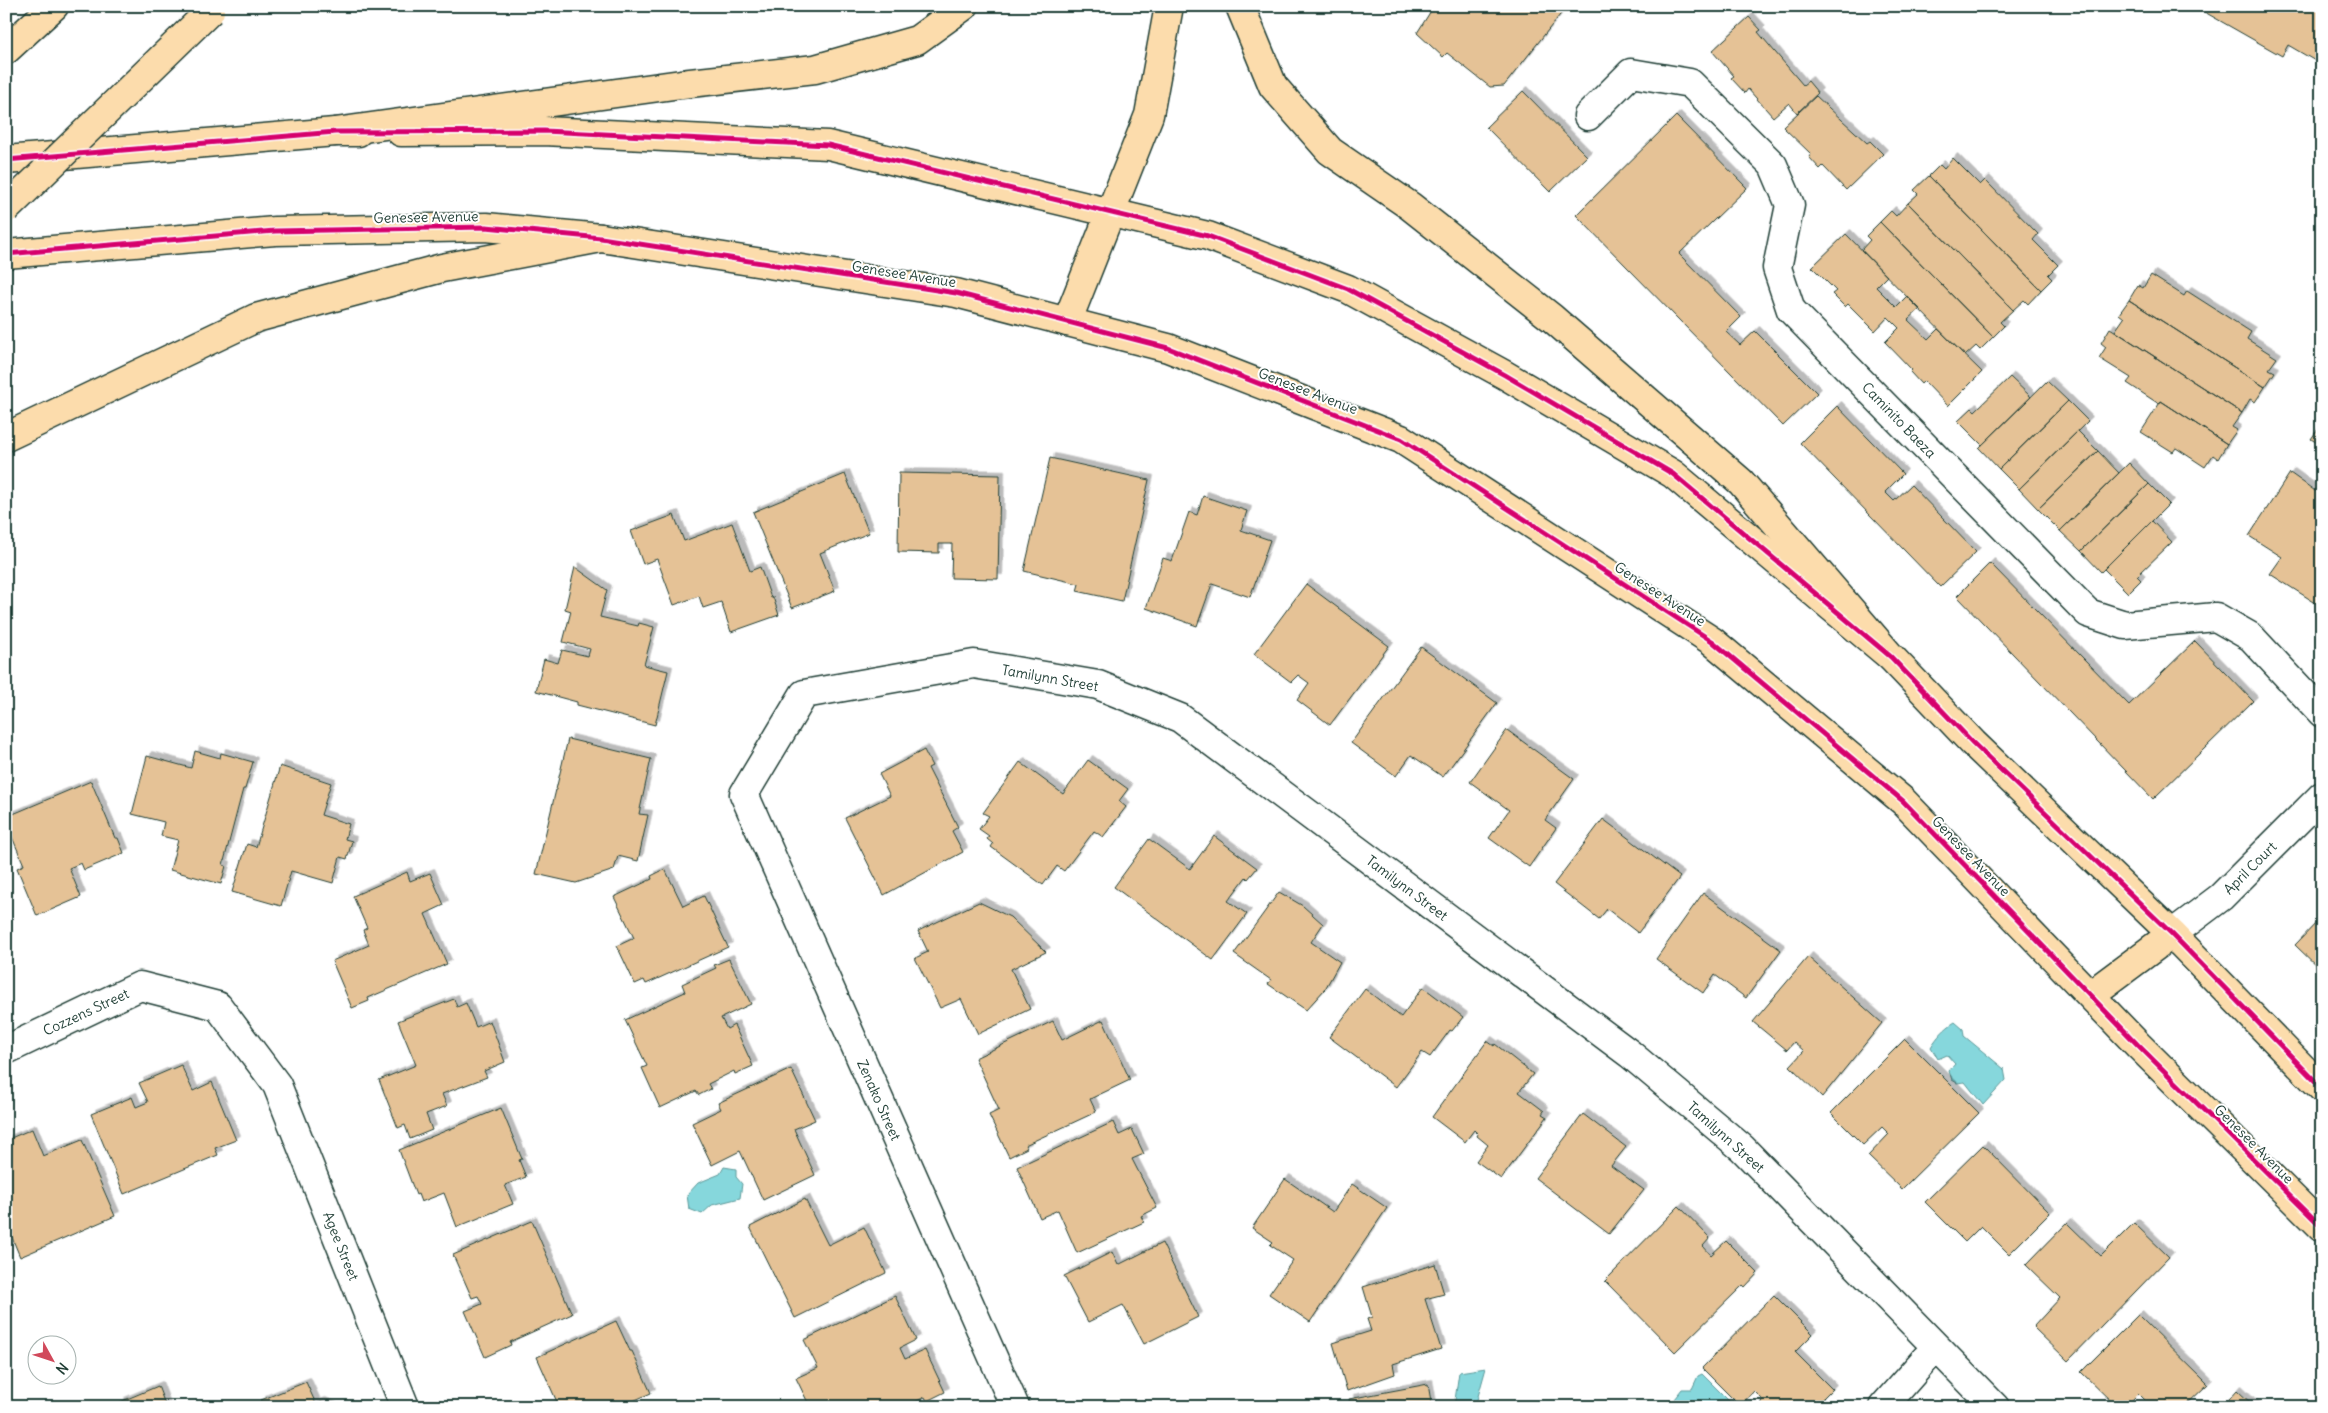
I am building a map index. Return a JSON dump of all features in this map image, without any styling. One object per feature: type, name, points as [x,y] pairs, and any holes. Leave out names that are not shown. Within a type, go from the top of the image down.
[{"type":"main road","points":[[6,50],[54,6]]},
{"type":"main road","points":[[6,160],[334,132],[680,84],[815,69],[917,40],[964,6]]},
{"type":"main road","points":[[1067,322],[1149,115],[1169,6]]},
{"type":"main road","points":[[1240,6],[1273,86],[1330,151],[1410,206],[1552,318],[1741,482],[1891,657],[1973,743],[2172,934],[2322,1088]]},
{"type":"main road","points":[[6,209],[212,9]]},
{"type":"main road","points":[[334,132],[544,131],[828,145],[1208,236],[1348,289],[1505,375],[1673,474],[1891,657]]},
{"type":"main road","name":"Genesee Avenue","points":[[6,254],[276,231],[486,227],[601,238],[956,293],[1168,348],[1401,439],[1712,641],[1903,801],[2090,995],[2322,1227]]},
{"type":"main road","points":[[6,437],[256,318],[442,268],[601,238]]},
{"type":"main road","points":[[2090,995],[2172,934]]},
{"type":"street","name":"Caminito Baeza","points":[[1588,116],[1631,73],[1690,82],[1773,165],[1790,205],[1777,268],[1791,310],[2088,613],[2125,625],[2216,617],[2251,637],[2322,712]]},
{"type":"street","name":"Tamilynn Street","points":[[744,794],[804,694],[974,664],[1098,685],[1180,718],[1630,1054],[1742,1148],[1995,1407]]},
{"type":"street","name":"Zenako Street","points":[[744,794],[1015,1407]]},
{"type":"street","name":"April Court","points":[[2172,934],[2221,897],[2322,796]]},
{"type":"street","name":"Cozzens Street","points":[[6,1050],[140,986],[218,1006],[276,1085]]},
{"type":"street","name":"Agee Street","points":[[276,1085],[406,1407]]},
{"type":"street","points":[[1883,1407],[1936,1347]]},
{"type":"water","points":[[1955,1022],[1963,1029],[1964,1036],[2004,1069],[2006,1080],[1983,1105],[1965,1082],[1957,1083],[1952,1080],[1949,1071],[1955,1064],[1947,1055],[1938,1059],[1931,1047],[1941,1033]]},
{"type":"water","points":[[724,1167],[736,1169],[736,1177],[742,1184],[740,1198],[712,1205],[702,1214],[689,1209],[687,1195],[698,1183],[720,1174]]},
{"type":"water","points":[[1486,1368],[1475,1407],[1454,1407],[1459,1372]]},
{"type":"water","points":[[1702,1374],[1730,1402],[1709,1403],[1708,1407],[1674,1407],[1674,1399],[1682,1389],[1692,1389],[1698,1376]]},
{"type":"building","points":[[1434,6],[1567,6],[1504,86],[1490,87],[1447,53],[1443,57],[1417,33]]},
{"type":"building","points":[[2203,6],[2322,6],[2320,16],[2322,17],[2322,54],[2317,62],[2288,45],[2282,56],[2201,10]]},
{"type":"building","points":[[1749,17],[1761,30],[1758,32],[1803,85],[1808,81],[1818,93],[1797,113],[1789,103],[1773,117],[1748,89],[1745,93],[1731,78],[1734,76],[1712,51]]},
{"type":"building","points":[[1523,91],[1587,156],[1550,192],[1486,127]]},
{"type":"building","points":[[1816,96],[1867,143],[1870,141],[1883,154],[1846,190],[1823,166],[1820,169],[1809,157],[1811,154],[1783,127]]},
{"type":"building","points":[[1676,116],[1747,188],[1679,254],[1741,317],[1726,332],[1740,345],[1755,331],[1817,393],[1783,426],[1576,215]]},
{"type":"building","points":[[1953,158],[1980,185],[1985,180],[2038,234],[2033,240],[2058,265],[2048,275],[2052,279],[2041,290],[1929,176],[1940,165],[1944,169]]},
{"type":"building","points":[[1929,176],[2041,290],[2028,304],[2024,300],[2013,310],[1908,203],[1918,194],[1914,190]]},
{"type":"building","points":[[1908,203],[2013,310],[2000,322],[2004,326],[1993,337],[1880,222],[1891,211],[1896,216]]},
{"type":"building","points":[[1880,222],[1993,337],[1980,350],[1976,346],[1965,356],[1861,250],[1870,240],[1866,236]]},
{"type":"building","points":[[1846,234],[1887,276],[1876,287],[1896,307],[1907,296],[1920,309],[1908,320],[1928,339],[1938,329],[1982,372],[1948,406],[1924,381],[1921,384],[1910,372],[1912,370],[1885,342],[1899,328],[1888,317],[1875,331],[1848,304],[1845,307],[1832,294],[1836,291],[1812,267]]},
{"type":"building","points":[[2151,275],[2184,296],[2187,291],[2251,332],[2247,339],[2277,358],[2269,369],[2275,372],[2265,387],[2129,300],[2138,285],[2143,288]]},
{"type":"building","points":[[2129,300],[2265,387],[2255,402],[2250,399],[2242,413],[2115,331],[2124,318],[2119,314]]},
{"type":"building","points":[[2110,328],[2242,413],[2232,427],[2237,430],[2227,444],[2161,401],[2159,404],[2127,383],[2131,378],[2099,358],[2106,347],[2101,343]]},
{"type":"building","points":[[2010,377],[2031,397],[1982,445],[1958,421],[1972,408],[1975,411]]},
{"type":"building","points":[[2047,381],[2068,401],[1999,469],[1979,448]]},
{"type":"building","points":[[2068,401],[2088,421],[2019,489],[1999,469]]},
{"type":"building","points":[[2161,401],[2227,444],[2218,459],[2213,455],[2205,467],[2176,448],[2173,452],[2141,432]]},
{"type":"building","points":[[1837,406],[1903,474],[1885,492],[1894,501],[1911,485],[1976,552],[1940,587],[1800,443]]},
{"type":"building","points":[[2322,423],[2322,446],[2311,439]]},
{"type":"building","points":[[2078,431],[2098,451],[2038,509],[2019,489]]},
{"type":"building","points":[[2098,451],[2119,473],[2060,531],[2038,509]]},
{"type":"building","points":[[1050,458],[1149,480],[1122,601],[1077,591],[1079,584],[1024,571]]},
{"type":"building","points":[[2129,463],[2149,484],[2081,551],[2060,531]]},
{"type":"building","points":[[899,473],[1000,475],[998,579],[951,578],[952,544],[939,544],[939,553],[898,552]]},
{"type":"building","points":[[2290,473],[2318,493],[2322,487],[2322,607],[2270,574],[2282,557],[2249,536]]},
{"type":"building","points":[[845,474],[869,533],[820,553],[835,591],[792,608],[753,512]]},
{"type":"building","points":[[2149,484],[2169,504],[2101,572],[2081,551]]},
{"type":"building","points":[[1203,496],[1247,511],[1241,530],[1270,540],[1250,597],[1212,584],[1197,626],[1146,608],[1163,558],[1172,561],[1189,512],[1197,515]]},
{"type":"building","points":[[674,515],[684,541],[732,523],[750,571],[760,567],[779,615],[731,632],[721,602],[703,608],[699,596],[674,605],[657,559],[643,564],[631,531]]},
{"type":"building","points":[[2152,521],[2172,542],[2137,576],[2141,580],[2128,593],[2104,569]]},
{"type":"building","points":[[1990,563],[2129,705],[2195,641],[2253,701],[2153,799],[1957,596]]},
{"type":"building","points":[[575,567],[607,590],[600,617],[638,626],[639,623],[654,627],[644,665],[668,671],[655,725],[577,705],[577,702],[536,691],[544,659],[558,663],[562,650],[588,656],[590,649],[563,642],[571,611],[565,609]]},
{"type":"building","points":[[1306,584],[1389,646],[1330,725],[1297,700],[1309,683],[1298,675],[1291,682],[1254,654]]},
{"type":"building","points":[[1421,647],[1497,703],[1443,777],[1411,755],[1396,776],[1351,743]]},
{"type":"building","points":[[1507,730],[1574,779],[1545,820],[1556,828],[1529,867],[1489,838],[1509,810],[1470,782]]},
{"type":"building","points":[[568,739],[651,759],[639,814],[648,815],[638,861],[618,856],[614,870],[576,883],[536,874]]},
{"type":"building","points":[[924,750],[932,766],[928,768],[958,827],[952,831],[963,852],[884,895],[845,818],[890,796],[879,774]]},
{"type":"building","points":[[195,751],[220,758],[221,753],[253,762],[245,789],[243,789],[223,865],[226,866],[221,884],[170,870],[178,840],[161,836],[164,822],[132,814],[147,756],[191,768]]},
{"type":"building","points":[[1088,760],[1128,789],[1119,801],[1126,807],[1103,837],[1094,831],[1064,871],[1057,866],[1043,885],[991,847],[993,844],[987,839],[989,836],[979,829],[989,816],[983,813],[1020,762],[1063,794]]},
{"type":"building","points":[[280,766],[331,783],[321,815],[349,824],[345,839],[352,841],[347,859],[340,857],[333,883],[291,871],[281,906],[232,892],[247,844],[256,847]]},
{"type":"building","points":[[91,781],[115,838],[118,838],[124,853],[84,870],[81,863],[69,868],[81,897],[37,916],[17,868],[24,865],[6,823],[6,817]]},
{"type":"building","points":[[1603,819],[1680,877],[1638,933],[1607,909],[1599,919],[1554,884]]},
{"type":"building","points":[[1214,836],[1257,868],[1248,879],[1246,877],[1228,901],[1247,914],[1213,960],[1114,887],[1149,839],[1190,869]]},
{"type":"building","points":[[665,869],[683,906],[704,896],[728,947],[646,984],[644,980],[635,984],[617,946],[634,938],[614,897],[652,879],[651,876]]},
{"type":"building","points":[[407,872],[410,881],[430,873],[444,905],[425,914],[447,964],[368,998],[369,1001],[352,1008],[332,961],[369,945],[363,930],[367,928],[353,896]]},
{"type":"building","points":[[1279,892],[1303,906],[1323,924],[1311,942],[1340,962],[1325,989],[1306,1010],[1268,984],[1271,980],[1234,954]]},
{"type":"building","points":[[1703,893],[1781,950],[1746,998],[1715,975],[1703,993],[1656,959]]},
{"type":"building","points":[[979,902],[1010,917],[1046,952],[1011,969],[1030,1009],[978,1034],[961,999],[940,1008],[915,958],[928,952],[918,931]]},
{"type":"building","points":[[2322,917],[2322,971],[2295,945]]},
{"type":"building","points":[[1808,957],[1882,1023],[1822,1097],[1790,1066],[1804,1051],[1794,1042],[1787,1050],[1753,1022]]},
{"type":"building","points":[[729,959],[751,1004],[721,1018],[727,1029],[734,1025],[753,1066],[735,1074],[734,1071],[708,1084],[711,1089],[699,1095],[696,1091],[660,1108],[642,1068],[647,1066],[625,1020],[685,992],[682,984],[716,968],[714,965]]},
{"type":"building","points":[[1423,987],[1463,1017],[1452,1031],[1450,1030],[1430,1057],[1422,1052],[1396,1087],[1329,1037],[1365,989],[1401,1017]]},
{"type":"building","points":[[454,999],[457,1007],[466,1003],[476,1027],[490,1021],[505,1062],[484,1071],[487,1077],[442,1094],[447,1106],[426,1114],[432,1130],[410,1139],[405,1125],[398,1128],[379,1080],[416,1065],[398,1021]]},
{"type":"building","points":[[1103,1020],[1130,1080],[1090,1099],[1096,1112],[1025,1145],[1027,1148],[1009,1157],[989,1115],[999,1110],[975,1058],[1053,1021],[1062,1040]]},
{"type":"building","points":[[1905,1039],[1979,1113],[1902,1189],[1868,1156],[1889,1134],[1882,1127],[1863,1145],[1831,1113]]},
{"type":"building","points":[[1487,1041],[1494,1046],[1495,1044],[1533,1074],[1519,1092],[1544,1111],[1542,1114],[1547,1117],[1501,1179],[1476,1161],[1488,1145],[1477,1136],[1478,1134],[1474,1130],[1465,1142],[1432,1117]]},
{"type":"building","points":[[181,1065],[193,1091],[212,1082],[236,1140],[215,1148],[218,1155],[124,1194],[91,1114],[132,1097],[136,1107],[148,1102],[139,1083]]},
{"type":"building","points":[[791,1069],[815,1120],[794,1129],[815,1175],[763,1200],[740,1151],[712,1165],[692,1123],[721,1109],[718,1103]]},
{"type":"building","points":[[501,1108],[522,1159],[519,1160],[526,1177],[505,1185],[513,1204],[457,1227],[444,1193],[421,1202],[418,1194],[416,1195],[399,1150]]},
{"type":"building","points":[[1583,1114],[1626,1147],[1611,1166],[1644,1190],[1609,1234],[1535,1178]]},
{"type":"building","points":[[1113,1122],[1119,1135],[1132,1129],[1144,1154],[1132,1159],[1157,1208],[1141,1216],[1144,1222],[1077,1253],[1058,1210],[1040,1218],[1017,1167]]},
{"type":"building","points":[[32,1129],[43,1156],[82,1140],[115,1216],[20,1257],[6,1223],[6,1140]]},
{"type":"building","points":[[1983,1145],[2050,1213],[2009,1254],[1981,1226],[1965,1242],[1925,1202]]},
{"type":"building","points":[[1285,1179],[1333,1212],[1352,1184],[1387,1208],[1310,1322],[1269,1294],[1293,1260],[1270,1245],[1273,1242],[1252,1228]]},
{"type":"building","points":[[805,1199],[828,1245],[864,1227],[886,1273],[795,1318],[750,1227]]},
{"type":"building","points":[[1679,1206],[1710,1238],[1703,1246],[1711,1255],[1726,1241],[1758,1273],[1745,1287],[1743,1285],[1675,1352],[1605,1281]]},
{"type":"building","points":[[532,1221],[572,1314],[510,1342],[511,1345],[485,1357],[465,1311],[482,1304],[478,1296],[472,1298],[453,1255]]},
{"type":"building","points":[[2067,1223],[2101,1256],[2134,1223],[2169,1257],[2068,1361],[2033,1327],[2060,1298],[2026,1265]]},
{"type":"building","points":[[1162,1243],[1198,1317],[1144,1344],[1123,1305],[1088,1322],[1064,1276],[1112,1252],[1118,1265]]},
{"type":"building","points":[[1435,1264],[1444,1294],[1425,1299],[1441,1349],[1393,1364],[1395,1374],[1347,1391],[1333,1343],[1371,1331],[1367,1319],[1372,1317],[1363,1287]]},
{"type":"building","points":[[1774,1295],[1813,1334],[1795,1352],[1832,1389],[1814,1407],[1760,1407],[1763,1400],[1754,1391],[1740,1406],[1702,1368]]},
{"type":"building","points":[[895,1296],[916,1340],[900,1348],[905,1359],[925,1350],[945,1392],[927,1401],[925,1397],[905,1407],[810,1407],[796,1378],[818,1368],[804,1340]]},
{"type":"building","points":[[2138,1315],[2208,1384],[2184,1407],[2151,1407],[2138,1394],[2125,1407],[2117,1407],[2081,1372]]},
{"type":"building","points":[[616,1321],[651,1393],[624,1405],[624,1407],[547,1407],[557,1402],[537,1357]]},
{"type":"building","points":[[306,1382],[316,1404],[321,1402],[332,1407],[264,1407],[261,1400]]},
{"type":"building","points":[[1428,1384],[1432,1407],[1350,1407],[1349,1399]]},
{"type":"building","points":[[158,1386],[166,1407],[122,1407],[120,1402]]},
{"type":"building","points":[[2237,1390],[2255,1407],[2222,1407]]},
{"type":"cycle path","points":[[6,160],[335,132],[544,131],[828,145],[1208,236],[1348,289],[1505,375],[1673,474],[1891,657],[1973,743],[2172,934],[2322,1088]]},
{"type":"cycle path","points":[[6,254],[275,231],[486,227],[601,238],[956,293],[1168,348],[1401,439],[1712,641],[1903,801],[2138,1045],[2322,1227]]}]
